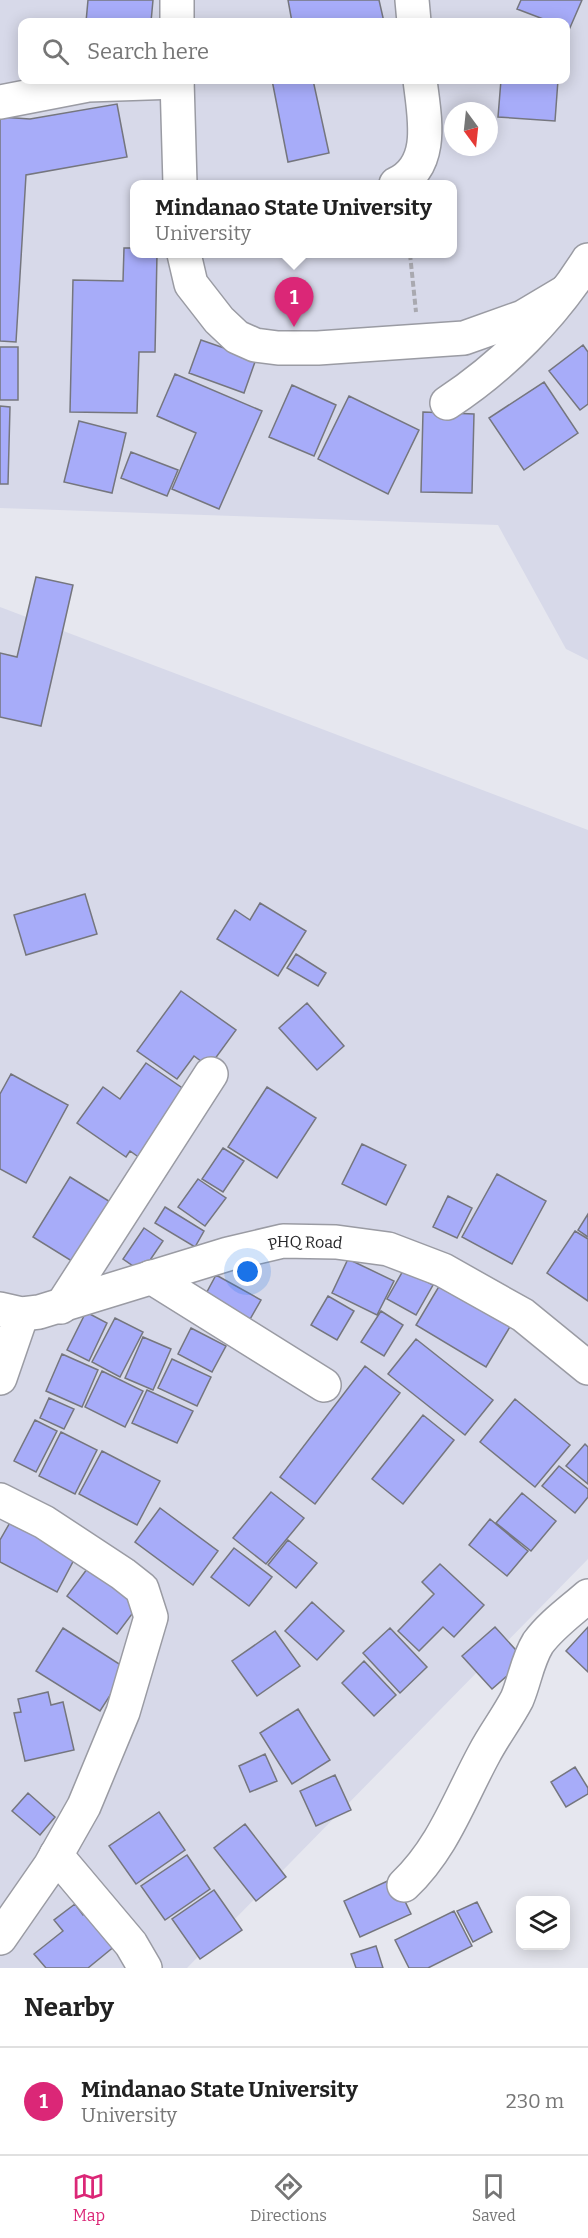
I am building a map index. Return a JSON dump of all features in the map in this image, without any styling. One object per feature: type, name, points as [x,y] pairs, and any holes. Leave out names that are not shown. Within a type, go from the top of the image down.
[{"type":"street","points":[[177,0],[177,18]]},
{"type":"street","points":[[412,0],[414,18]]},
{"type":"street","points":[[0,102],[88,85],[110,84]]},
{"type":"street","points":[[177,84],[180,180]]},
{"type":"street","points":[[401,180],[416,169],[422,154],[425,129],[420,84]]},
{"type":"street","points":[[185,258],[191,284],[203,302],[237,337],[255,345],[318,348],[464,338],[523,317],[565,292]]},
{"type":"street","points":[[447,403],[473,386],[518,347],[565,292],[588,260]]},
{"type":"street","points":[[61,1306],[211,1074]]},
{"type":"street","name":"PHQ Road","points":[[11,1312],[61,1306],[228,1254],[284,1241],[336,1242],[388,1249],[443,1270],[523,1315],[588,1368]]},
{"type":"street","points":[[151,1277],[324,1384]]},
{"type":"street","points":[[0,1378],[11,1312]]},
{"type":"street","points":[[0,1500],[44,1522],[123,1574],[142,1589],[151,1617],[123,1712],[84,1806],[56,1855],[0,1938]]},
{"type":"street","points":[[404,1885],[423,1867],[440,1842],[485,1752],[517,1697],[528,1662],[539,1643],[563,1617],[588,1596]]},
{"type":"street","points":[[56,1855],[131,1944],[145,1968]]},
{"type":"path","points":[[411,258],[419,340]]},
{"type":"shaded area","points":[[0,0],[588,0],[588,660],[566,649],[498,525],[0,508]]},
{"type":"shaded area","points":[[0,607],[588,830],[588,1559],[187,1968],[0,1968]]},
{"type":"building","points":[[88,0],[153,0],[151,18],[86,18]]},
{"type":"building","points":[[288,0],[379,0],[383,18],[291,18]]},
{"type":"building","points":[[521,0],[582,0],[570,28],[570,18],[541,18],[517,9]]},
{"type":"building","points":[[273,84],[314,84],[329,153],[288,162]]},
{"type":"building","points":[[501,84],[558,84],[555,121],[498,117]]},
{"type":"building","points":[[117,104],[127,157],[26,175],[16,342],[0,341],[0,117],[30,119]]},
{"type":"building","points":[[124,248],[130,248],[130,258],[157,258],[155,352],[139,352],[137,413],[70,412],[73,280],[123,281]]},
{"type":"building","points":[[201,340],[256,359],[244,393],[189,373]]},
{"type":"building","points":[[583,345],[588,352],[588,404],[580,410],[549,371]]},
{"type":"building","points":[[0,347],[18,347],[18,400],[0,400]]},
{"type":"building","points":[[175,374],[262,411],[219,509],[172,489],[196,433],[157,416]]},
{"type":"building","points":[[544,382],[578,433],[524,470],[489,418]]},
{"type":"building","points":[[292,385],[336,405],[314,456],[269,437]]},
{"type":"building","points":[[349,396],[419,430],[388,494],[318,459]]},
{"type":"building","points":[[0,406],[10,407],[8,484],[0,484]]},
{"type":"building","points":[[423,412],[474,414],[472,493],[421,492]]},
{"type":"building","points":[[79,421],[126,433],[112,493],[64,482]]},
{"type":"building","points":[[131,452],[178,470],[167,496],[121,478]]},
{"type":"building","points":[[36,577],[73,585],[41,726],[0,717],[0,653],[17,657]]},
{"type":"building","points":[[85,894],[97,934],[26,955],[14,915]]},
{"type":"building","points":[[260,903],[306,931],[278,976],[217,939],[235,910],[250,920]]},
{"type":"building","points":[[296,954],[326,973],[318,986],[287,968]]},
{"type":"building","points":[[181,991],[236,1030],[209,1067],[194,1056],[177,1079],[137,1051]]},
{"type":"building","points":[[307,1003],[344,1046],[317,1070],[279,1028]]},
{"type":"building","points":[[146,1063],[194,1096],[147,1163],[130,1151],[126,1157],[77,1123],[103,1087],[120,1099]]},
{"type":"building","points":[[11,1074],[68,1105],[26,1183],[0,1169],[0,1094]]},
{"type":"building","points":[[267,1087],[316,1118],[277,1178],[228,1147]]},
{"type":"building","points":[[362,1144],[406,1165],[386,1205],[342,1184]]},
{"type":"building","points":[[223,1148],[244,1161],[223,1192],[202,1179]]},
{"type":"building","points":[[497,1174],[546,1201],[512,1264],[462,1237]]},
{"type":"building","points":[[70,1177],[120,1208],[83,1268],[33,1237]]},
{"type":"building","points":[[198,1179],[226,1198],[205,1226],[178,1207]]},
{"type":"building","points":[[448,1196],[472,1208],[457,1238],[433,1227]]},
{"type":"building","points":[[165,1207],[204,1231],[195,1247],[155,1223]]},
{"type":"building","points":[[588,1214],[588,1237],[578,1230]]},
{"type":"building","points":[[144,1228],[163,1241],[142,1272],[123,1259]]},
{"type":"building","points":[[575,1231],[588,1239],[588,1301],[547,1273]]},
{"type":"building","points":[[348,1259],[394,1281],[377,1315],[332,1293]]},
{"type":"building","points":[[404,1269],[433,1285],[416,1315],[387,1299]]},
{"type":"building","points":[[216,1275],[261,1300],[245,1328],[201,1303]]},
{"type":"building","points":[[441,1283],[511,1325],[486,1367],[416,1325]]},
{"type":"building","points":[[328,1296],[354,1311],[337,1340],[311,1325]]},
{"type":"building","points":[[381,1311],[403,1325],[384,1356],[361,1342]]},
{"type":"building","points":[[86,1312],[107,1323],[89,1361],[67,1350]]},
{"type":"building","points":[[115,1318],[143,1332],[120,1377],[92,1362]]},
{"type":"building","points":[[191,1328],[226,1346],[212,1372],[178,1354]]},
{"type":"building","points":[[143,1337],[171,1349],[153,1390],[125,1378]]},
{"type":"building","points":[[416,1339],[493,1400],[465,1435],[388,1374]]},
{"type":"building","points":[[62,1354],[98,1370],[82,1407],[46,1391]]},
{"type":"building","points":[[172,1359],[211,1377],[197,1406],[158,1388]]},
{"type":"building","points":[[365,1366],[400,1393],[315,1504],[280,1477]]},
{"type":"building","points":[[102,1371],[143,1391],[125,1427],[85,1407]]},
{"type":"building","points":[[147,1390],[193,1411],[177,1443],[132,1423]]},
{"type":"building","points":[[49,1398],[74,1409],[64,1429],[40,1418]]},
{"type":"building","points":[[515,1399],[570,1445],[535,1487],[480,1442]]},
{"type":"building","points":[[423,1415],[454,1440],[403,1504],[372,1479]]},
{"type":"building","points":[[35,1420],[57,1431],[36,1472],[14,1461]]},
{"type":"building","points":[[61,1432],[97,1450],[75,1494],[39,1476]]},
{"type":"building","points":[[585,1444],[588,1447],[588,1484],[566,1466]]},
{"type":"building","points":[[102,1451],[160,1481],[137,1525],[79,1494]]},
{"type":"building","points":[[559,1466],[588,1489],[588,1497],[575,1513],[542,1486]]},
{"type":"building","points":[[271,1492],[304,1518],[266,1564],[233,1538]]},
{"type":"building","points":[[522,1493],[556,1521],[531,1551],[496,1523]]},
{"type":"building","points":[[160,1508],[218,1551],[193,1585],[135,1542]]},
{"type":"building","points":[[12,1519],[77,1554],[57,1592],[0,1562],[0,1540]]},
{"type":"building","points":[[490,1519],[528,1551],[507,1576],[469,1545]]},
{"type":"building","points":[[288,1540],[317,1563],[296,1588],[268,1565]]},
{"type":"building","points":[[234,1548],[272,1577],[249,1606],[211,1577]]},
{"type":"building","points":[[440,1564],[484,1605],[454,1637],[443,1627],[419,1651],[398,1631],[434,1594],[422,1582]]},
{"type":"building","points":[[90,1565],[141,1602],[117,1634],[67,1596]]},
{"type":"building","points":[[312,1602],[344,1631],[317,1660],[285,1631]]},
{"type":"building","points":[[495,1627],[525,1660],[492,1689],[462,1656]]},
{"type":"building","points":[[588,1627],[588,1672],[566,1651]]},
{"type":"building","points":[[63,1628],[127,1669],[100,1711],[36,1671]]},
{"type":"building","points":[[390,1628],[427,1667],[400,1693],[363,1653]]},
{"type":"building","points":[[275,1631],[300,1666],[257,1696],[232,1661]]},
{"type":"building","points":[[364,1661],[396,1695],[374,1716],[342,1683]]},
{"type":"building","points":[[48,1692],[51,1705],[63,1702],[74,1750],[25,1761],[14,1713],[21,1712],[18,1699]]},
{"type":"building","points":[[298,1709],[330,1760],[292,1784],[260,1733]]},
{"type":"building","points":[[265,1754],[277,1781],[250,1792],[239,1766]]},
{"type":"building","points":[[575,1767],[588,1788],[588,1794],[566,1807],[551,1782]]},
{"type":"building","points":[[335,1775],[351,1810],[316,1826],[300,1791]]},
{"type":"building","points":[[28,1793],[55,1817],[40,1835],[12,1811]]},
{"type":"building","points":[[159,1812],[185,1850],[136,1884],[109,1846]]},
{"type":"building","points":[[245,1824],[286,1877],[256,1901],[214,1848]]},
{"type":"building","points":[[187,1855],[210,1889],[165,1920],[141,1886]]},
{"type":"building","points":[[394,1878],[411,1914],[360,1937],[344,1901]]},
{"type":"building","points":[[214,1890],[242,1930],[200,1959],[172,1919]]},
{"type":"building","points":[[477,1902],[492,1932],[473,1942],[457,1911]]},
{"type":"building","points":[[75,1904],[83,1915],[93,1907],[121,1941],[88,1968],[46,1968],[34,1954],[63,1931],[54,1920]]},
{"type":"building","points":[[454,1911],[472,1946],[428,1968],[409,1968],[395,1940]]},
{"type":"building","points":[[376,1946],[383,1968],[356,1968],[351,1954]]},
{"type":"place","name":"Mindanao State University","points":[[294,327]]}]
